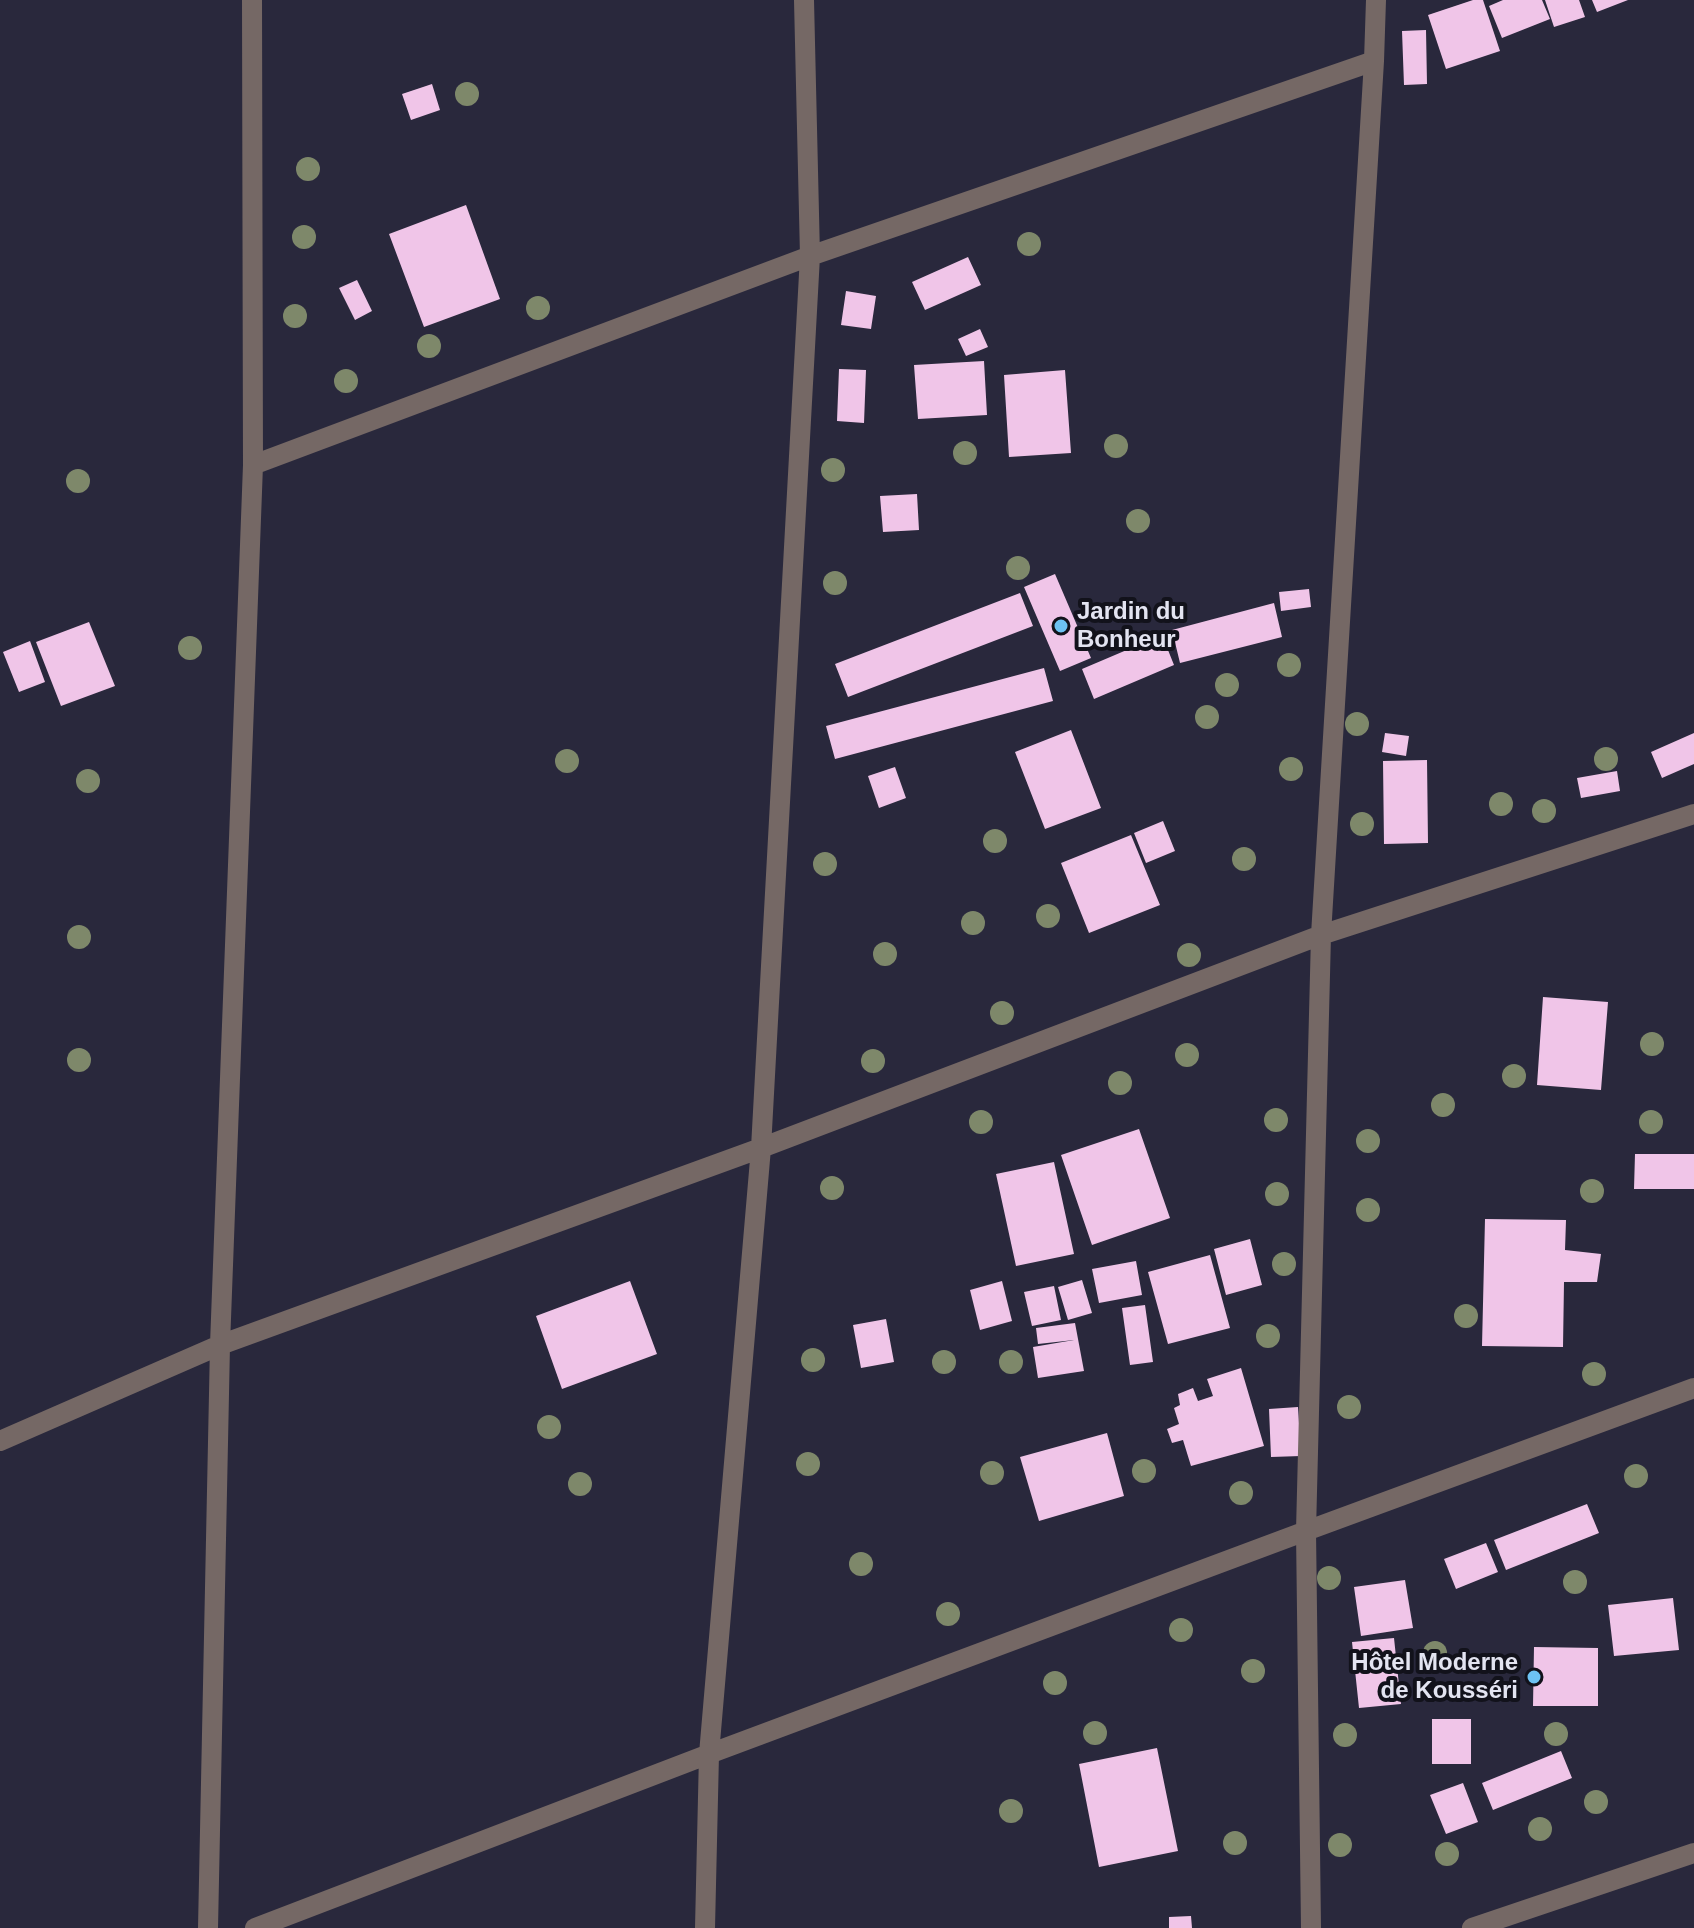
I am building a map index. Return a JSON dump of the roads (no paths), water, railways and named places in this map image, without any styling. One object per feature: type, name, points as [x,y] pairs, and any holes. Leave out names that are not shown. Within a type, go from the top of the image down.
[{"type":"street","points":[[208,1928],[220,1345],[253,465],[252,0]]},
{"type":"street","points":[[705,1928],[709,1754],[761,1148],[810,256],[804,0]]},
{"type":"street","points":[[1311,1928],[1306,1531],[1321,935],[1376,0]]},
{"type":"street","points":[[253,465],[810,256],[1374,61]]},
{"type":"street","points":[[0,1441],[220,1345],[761,1148],[1321,935],[1694,814]]},
{"type":"street","points":[[255,1928],[709,1754],[1694,1388]]},
{"type":"street","points":[[1472,1928],[1694,1853]]},
{"type":"place","name":"Jardin du Bonheur","points":[[1061,626]]},
{"type":"place","name":"Hôtel Moderne de Kousséri","points":[[1534,1677]]}]
